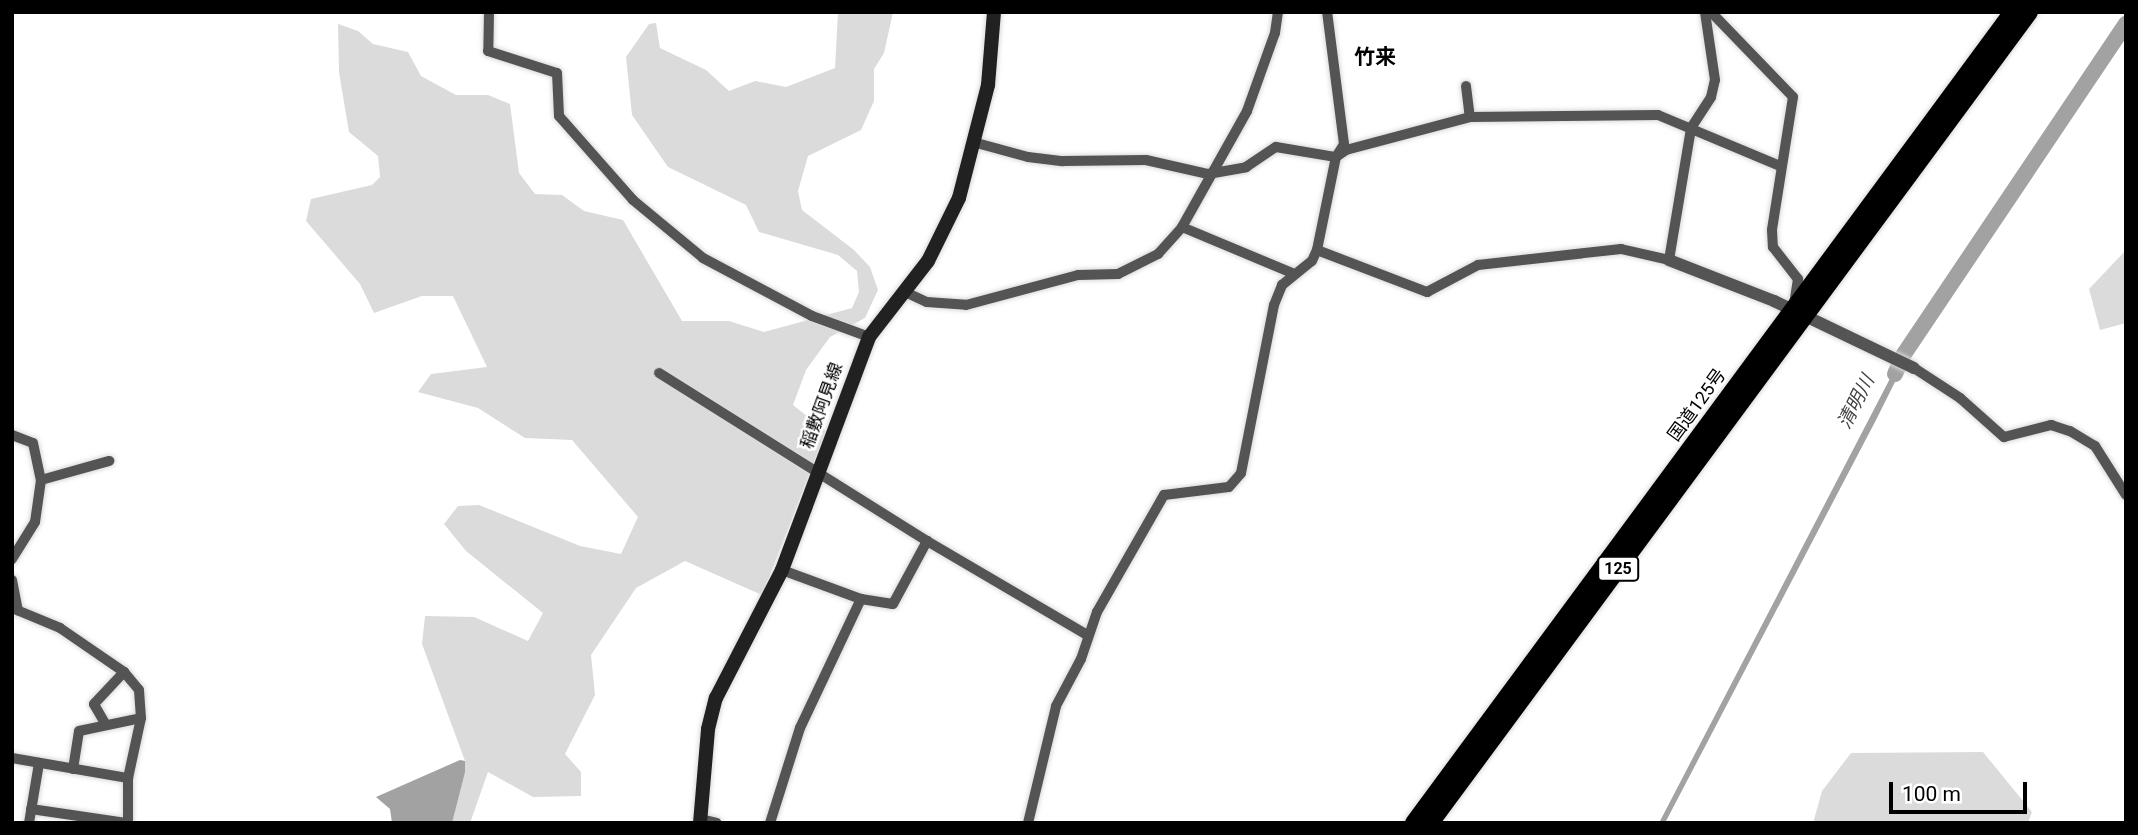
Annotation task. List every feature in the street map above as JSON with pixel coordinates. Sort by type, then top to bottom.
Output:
[{"type":"highway","name":"国道125号","points":[[1430,823],[2013,12]]},
{"type":"highway","name":"国道125号","points":[[1414,823],[2029,12]]},
{"type":"main road","name":"稲敷阿見線","points":[[700,821],[712,713],[782,570],[869,337],[928,261],[951,220],[988,85],[994,12]]},
{"type":"street","points":[[489,12],[488,51],[557,73],[559,116],[633,200],[703,258],[812,316],[869,337]]},
{"type":"street","points":[[903,291],[927,302],[965,305],[1078,275],[1118,274],[1158,254],[1182,227],[1208,174],[1247,111],[1275,33],[1278,12]]},
{"type":"street","points":[[1028,823],[1051,719],[1082,659],[1087,635],[1164,495],[1229,487],[1241,473],[1274,306],[1292,273],[1312,261],[1317,250],[1336,157],[1344,144],[1327,12]]},
{"type":"street","points":[[1669,260],[1691,128],[1711,97],[1715,80],[1705,12]]},
{"type":"street","points":[[1711,12],[1793,97],[1780,166],[1773,247],[1798,279],[1799,313]]},
{"type":"street","points":[[1466,86],[1470,117]]},
{"type":"street","points":[[973,142],[1028,157],[1063,162],[1146,160],[1208,174],[1246,167],[1276,147],[1336,157],[1346,150],[1470,117],[1658,115],[1780,166]]},
{"type":"street","points":[[1182,227],[1292,273]]},
{"type":"street","points":[[1317,250],[1427,292],[1478,265],[1621,249],[1669,260],[1799,313],[1914,368],[1960,398],[2004,437],[2051,425],[2070,430],[2095,446],[2126,495]]},
{"type":"street","points":[[659,373],[927,541],[1087,635]]},
{"type":"street","points":[[12,435],[33,443],[41,480],[35,522],[12,559]]},
{"type":"street","points":[[41,480],[109,461]]},
{"type":"street","points":[[782,570],[861,600],[893,604],[927,541]]},
{"type":"street","points":[[12,580],[15,609],[60,628],[124,672],[139,690],[141,718],[128,778],[127,823],[31,810]]},
{"type":"street","points":[[770,823],[800,729],[861,600]]},
{"type":"street","points":[[106,725],[94,704],[124,672]]},
{"type":"street","points":[[73,769],[79,731],[141,718]]},
{"type":"street","points":[[12,758],[128,778]]},
{"type":"street","points":[[29,823],[39,763]]},
{"type":"street","points":[[700,821],[717,823]]},
{"type":"shaded area","points":[[838,12],[893,12],[884,53],[874,69],[874,101],[861,130],[808,156],[798,191],[802,210],[854,250],[870,267],[878,290],[865,318],[830,337],[806,370],[793,405],[826,431],[762,595],[685,561],[636,588],[591,655],[595,695],[565,754],[581,772],[581,796],[533,797],[488,772],[470,823],[452,823],[465,761],[422,644],[425,616],[474,617],[528,641],[543,613],[466,551],[444,524],[458,506],[479,505],[580,546],[621,554],[638,517],[572,440],[525,438],[478,408],[418,392],[431,374],[487,367],[453,296],[422,296],[374,313],[360,284],[306,221],[311,199],[372,185],[380,177],[378,156],[349,132],[339,72],[338,24],[358,31],[373,44],[408,52],[421,76],[456,95],[488,95],[510,104],[519,173],[535,194],[562,195],[584,211],[623,220],[682,321],[729,321],[764,332],[852,308],[859,292],[857,271],[838,255],[759,232],[746,205],[668,167],[632,115],[626,57],[649,24],[656,23],[660,48],[706,70],[729,91],[755,81],[786,87],[835,68]]},
{"type":"shaded area","points":[[2126,250],[2126,323],[2100,330],[2089,289]]},
{"type":"shaded area","points":[[1896,367],[1901,370],[1876,420],[1665,823],[1659,823]]},
{"type":"shaded area","points":[[1983,752],[2032,812],[2028,823],[1813,823],[1822,791],[1851,753]]},
{"type":"shaded area","points":[[460,760],[465,761],[465,772],[452,823],[392,823],[390,809],[376,797]]},
{"type":"waterway","name":"清明川","points":[[1895,374],[1904,354],[2126,24]]},
{"type":"district","name":"竹来","points":[[1375,57]]}]
